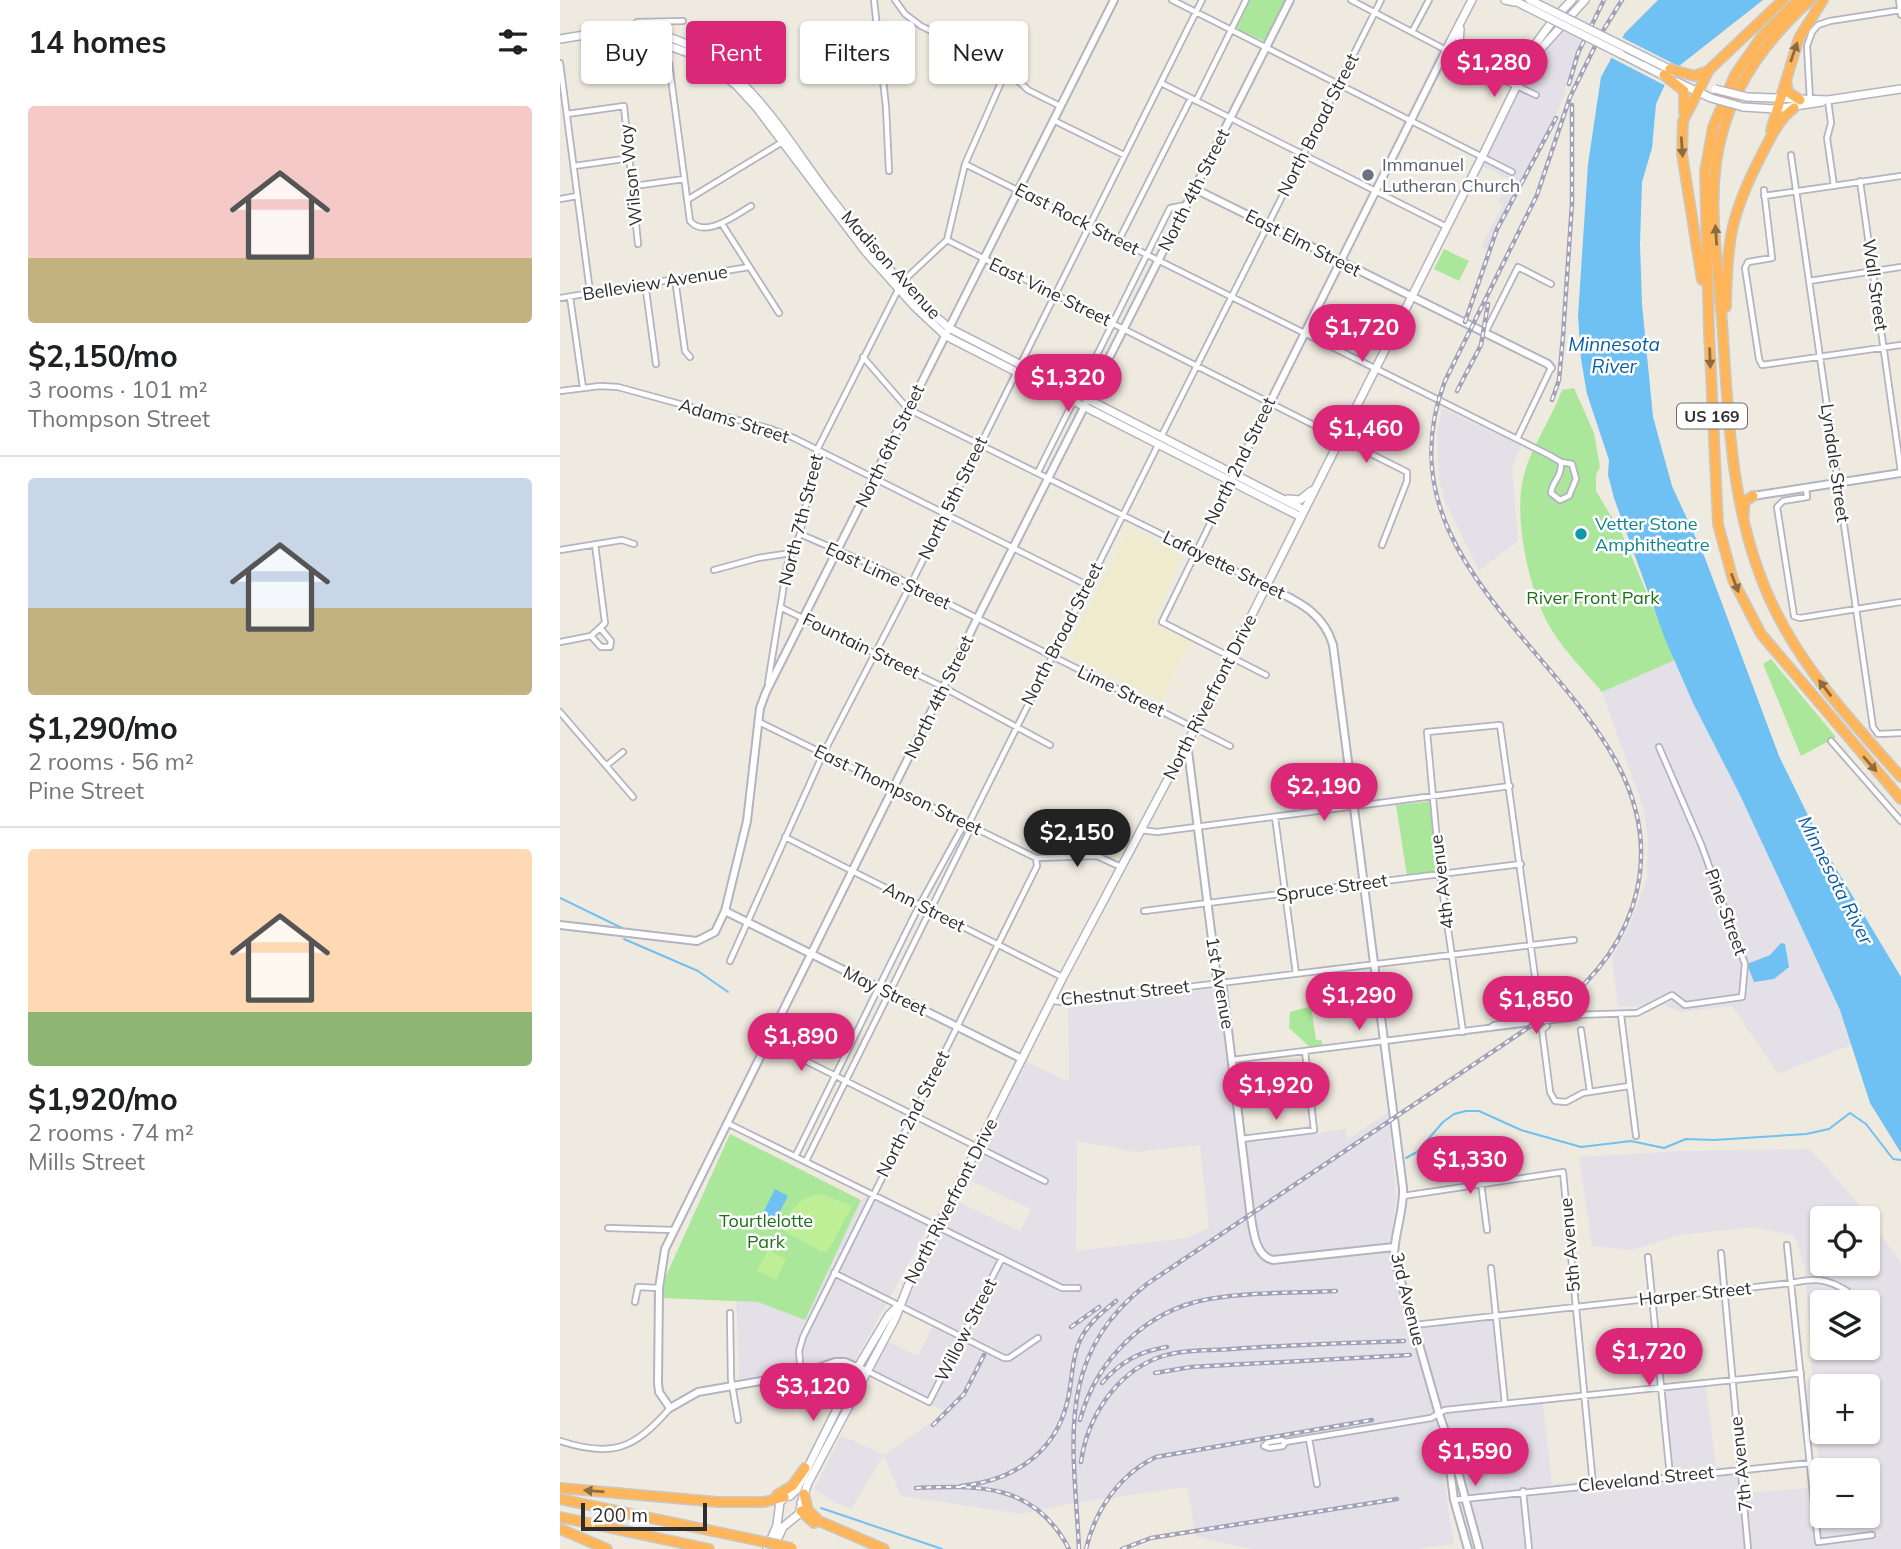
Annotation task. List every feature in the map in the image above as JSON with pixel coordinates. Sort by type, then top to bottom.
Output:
[{"type":"highway","points":[[1686,82],[1709,70],[1783,0]]},
{"type":"highway","name":"US 169","points":[[1798,0],[1745,58],[1724,97],[1713,127],[1704,173],[1716,506],[1722,542],[1733,580],[1749,614],[1770,647],[1901,799]]},
{"type":"highway","name":"US 169","points":[[1810,0],[1778,31],[1754,62],[1729,111],[1718,147],[1714,206],[1734,480],[1750,546],[1775,609],[1801,655],[1834,699],[1901,777]]},
{"type":"highway","points":[[1768,142],[1777,104],[1799,38],[1823,0]]},
{"type":"highway","points":[[1683,121],[1709,70]]},
{"type":"highway","points":[[1667,72],[1686,82]]},
{"type":"highway","points":[[1667,72],[1686,82]]},
{"type":"highway","points":[[1724,358],[1727,260],[1731,228],[1741,197],[1768,142],[1782,119],[1801,102],[1788,92],[1786,78]]},
{"type":"highway","points":[[1686,82],[1682,154],[1709,332]]},
{"type":"highway","points":[[1734,480],[1741,493],[1753,496]]},
{"type":"highway","points":[[1750,546],[1743,505],[1753,496]]},
{"type":"highway","points":[[747,1502],[787,1490],[805,1468]]},
{"type":"highway","points":[[560,1488],[747,1502],[787,1497]]},
{"type":"highway","points":[[560,1499],[794,1549]]},
{"type":"highway","points":[[802,1503],[829,1527]]},
{"type":"highway","points":[[802,1503],[813,1522],[884,1549]]},
{"type":"highway","points":[[560,1517],[709,1549]]},
{"type":"highway","points":[[560,1529],[607,1549]]},
{"type":"main road","name":"North 2nd Street","points":[[1446,50],[1472,0]]},
{"type":"main road","points":[[1478,0],[1462,20],[1459,44],[1482,67]]},
{"type":"main road","points":[[1505,0],[1562,20],[1667,72]]},
{"type":"main road","points":[[1530,0],[1562,20]]},
{"type":"main road","points":[[1496,75],[1518,68],[1572,0]]},
{"type":"main road","points":[[1517,85],[1523,80],[1537,53],[1585,0]]},
{"type":"main road","name":"Madison Avenue","points":[[560,39],[581,36]]},
{"type":"main road","name":"Madison Avenue","points":[[672,46],[714,67],[743,92],[785,141],[841,222],[947,332],[1303,514]]},
{"type":"main road","points":[[1517,85],[1517,78],[1534,48]]},
{"type":"main road","points":[[1446,50],[1517,85]]},
{"type":"main road","points":[[1686,82],[1700,88],[1711,98],[1743,107],[1828,100],[1901,89]]},
{"type":"main road","name":"North Riverfront Drive","points":[[802,1503],[1051,1000],[1195,728],[1517,85]]},
{"type":"main road","points":[[1700,88],[1777,104]]},
{"type":"main road","points":[[1801,102],[1828,100]]},
{"type":"main road","name":"Madison Avenue","points":[[1233,477],[1280,497],[1303,514]]},
{"type":"main road","points":[[1280,497],[1300,500],[1316,486]]},
{"type":"main road","name":"North Riverfront Drive","points":[[780,1526],[778,1506],[797,1489],[805,1468],[858,1367],[890,1315],[899,1306]]},
{"type":"main road","points":[[767,1549],[780,1526],[802,1503],[787,1497]]},
{"type":"main road","points":[[773,1549],[780,1526]]},
{"type":"street","points":[[874,0],[890,170]]},
{"type":"street","points":[[895,0],[905,14],[929,30]]},
{"type":"street","name":"North 6th Street","points":[[725,911],[747,821],[759,722],[766,692],[1114,0]]},
{"type":"street","points":[[1172,0],[1512,172]]},
{"type":"street","name":"North 5th Street","points":[[730,961],[822,754],[910,586],[1202,0]]},
{"type":"street","points":[[1119,240],[1245,0]]},
{"type":"street","name":"North 4th Street","points":[[670,1408],[659,1392],[658,1383],[659,1288],[665,1249],[673,1230],[977,619],[1290,0]]},
{"type":"street","points":[[1351,0],[1446,50]]},
{"type":"street","name":"North Broad Street","points":[[796,1155],[920,905],[961,828],[968,825],[1050,656],[1381,0]]},
{"type":"street","points":[[1412,32],[1429,0]]},
{"type":"street","points":[[1899,0],[1901,15]]},
{"type":"street","points":[[1801,102],[1807,46],[1818,25],[1901,10]]},
{"type":"street","name":"Madison Avenue","points":[[672,21],[683,21]]},
{"type":"street","name":"North 2nd Street","points":[[1231,657],[1162,622],[1446,50]]},
{"type":"street","points":[[560,62],[590,292]]},
{"type":"street","points":[[672,80],[690,221],[694,225],[722,224],[751,206]]},
{"type":"street","points":[[1161,83],[1447,227]]},
{"type":"street","points":[[947,240],[965,164],[1000,84]]},
{"type":"street","points":[[1022,84],[1028,90],[1060,106]]},
{"type":"street","points":[[1517,85],[1536,95]]},
{"type":"street","points":[[1828,100],[1831,123],[1827,138],[1834,186]]},
{"type":"street","name":"Wilson Way","points":[[567,114],[624,106],[638,244]]},
{"type":"street","points":[[1053,120],[1124,155]]},
{"type":"street","points":[[687,200],[785,141]]},
{"type":"street","name":"Lyndale Street","points":[[1791,155],[1876,734],[1901,733]]},
{"type":"street","points":[[574,166],[631,158]]},
{"type":"street","name":"East Rock Street","points":[[965,164],[1561,462]]},
{"type":"street","points":[[1901,176],[1764,193],[1772,258],[1746,264],[1762,365],[1901,345]]},
{"type":"street","points":[[634,186],[684,179]]},
{"type":"street","name":"Wall Street","points":[[1860,181],[1901,472]]},
{"type":"street","name":"East Elm Street","points":[[1195,189],[1548,364],[1551,368]]},
{"type":"street","points":[[560,199],[578,196]]},
{"type":"street","points":[[1038,472],[1170,208],[1187,205]]},
{"type":"street","points":[[722,224],[779,313]]},
{"type":"street","name":"North 7th Street","points":[[766,692],[790,553],[800,534],[817,450],[900,285],[947,240]]},
{"type":"street","name":"East Vine Street","points":[[947,240],[1404,470],[1408,475],[1382,545]]},
{"type":"street","name":"Belleview Avenue","points":[[560,299],[749,267]]},
{"type":"street","points":[[1485,333],[1518,267],[1551,284]]},
{"type":"street","points":[[1809,281],[1901,267]]},
{"type":"street","points":[[675,279],[685,351],[690,357]]},
{"type":"street","points":[[645,283],[656,364]]},
{"type":"street","points":[[570,297],[583,388]]},
{"type":"street","points":[[863,357],[908,409]]},
{"type":"street","points":[[1517,439],[1551,368]]},
{"type":"street","name":"Adams Street","points":[[560,391],[618,387],[771,429],[1087,585]]},
{"type":"street","name":"Lafayette Street","points":[[908,409],[1302,604],[1321,620]]},
{"type":"street","points":[[1561,462],[1572,464],[1576,479],[1569,496],[1560,500],[1551,493],[1551,488],[1561,475],[1561,462]]},
{"type":"street","points":[[1753,496],[1901,472]]},
{"type":"street","points":[[1805,488],[1807,497],[1783,501],[1777,507],[1794,616],[1901,602]]},
{"type":"street","name":"East Lime Street","points":[[800,534],[832,550],[839,550],[1050,656]]},
{"type":"street","points":[[560,550],[622,540],[634,544]]},
{"type":"street","points":[[560,642],[591,636],[601,629],[605,612],[595,544]]},
{"type":"street","points":[[714,570],[758,558],[790,553]]},
{"type":"street","name":"Fountain Street","points":[[782,608],[944,687],[1050,745]]},
{"type":"street","name":"3rd Avenue","points":[[1321,620],[1331,637],[1335,653],[1403,1196],[1394,1247],[1398,1271],[1479,1549]]},
{"type":"street","points":[[591,636],[601,648],[610,647],[611,641],[601,629]]},
{"type":"street","name":"Lime Street","points":[[1050,656],[1230,746]]},
{"type":"street","points":[[1231,657],[1266,675]]},
{"type":"street","points":[[560,712],[633,797]]},
{"type":"street","name":"East Thompson Street","points":[[759,722],[1036,858]]},
{"type":"street","name":"4th Avenue","points":[[1463,1032],[1440,874],[1427,732],[1500,725],[1510,786]]},
{"type":"street","points":[[1831,741],[1901,821]]},
{"type":"street","name":"1st Avenue","points":[[1187,743],[1207,905],[1223,989],[1255,1237],[1264,1256],[1273,1260],[1394,1247]]},
{"type":"street","name":"Pine Street","points":[[1490,1028],[1513,1023],[1637,1013],[1672,995],[1685,1005],[1691,1005],[1738,998],[1745,991],[1745,964],[1701,844],[1659,747]]},
{"type":"street","points":[[607,765],[624,752]]},
{"type":"street","points":[[1141,830],[1152,832],[1510,786],[1531,944],[1536,1004],[1513,1023]]},
{"type":"street","points":[[1275,817],[1296,974]]},
{"type":"street","name":"North Broad Street","points":[[806,1161],[970,830],[968,825]]},
{"type":"street","name":"Ann Street","points":[[785,837],[1063,977]]},
{"type":"street","points":[[1036,858],[1097,856],[1121,867]]},
{"type":"street","name":"North 2nd Street","points":[[801,1374],[800,1344],[1037,866],[1036,858]]},
{"type":"street","name":"Spruce Street","points":[[1144,911],[1521,864]]},
{"type":"street","points":[[560,925],[697,941],[715,932],[725,911]]},
{"type":"street","name":"May Street","points":[[725,911],[1022,1059]]},
{"type":"street","name":"Chestnut Street","points":[[1051,1000],[1064,1002],[1574,940]]},
{"type":"street","points":[[1620,1015],[1636,1136]]},
{"type":"street","name":"Pine Street","points":[[1232,1060],[1577,1017]]},
{"type":"street","points":[[1545,1028],[1552,1097],[1560,1102],[1590,1092],[1629,1086]]},
{"type":"street","points":[[1581,1030],[1590,1092]]},
{"type":"street","points":[[766,1042],[1045,1181]]},
{"type":"street","points":[[1241,1139],[1314,1130],[1305,1051]]},
{"type":"street","points":[[726,1122],[1062,1288],[1078,1288]]},
{"type":"street","points":[[1478,1159],[1487,1230]]},
{"type":"street","name":"5th Avenue","points":[[1482,1185],[1563,1172],[1593,1485]]},
{"type":"street","points":[[1403,1196],[1482,1185]]},
{"type":"street","points":[[608,1228],[673,1230]]},
{"type":"street","points":[[1787,1245],[1810,1462]]},
{"type":"street","name":"7th Avenue","points":[[1721,1254],[1748,1549]]},
{"type":"street","points":[[1648,1256],[1670,1476]]},
{"type":"street","name":"Willow Street","points":[[866,1371],[929,1402],[1002,1258]]},
{"type":"street","points":[[1491,1268],[1505,1404]]},
{"type":"street","points":[[834,1273],[1004,1358],[1009,1358],[1038,1338]]},
{"type":"street","name":"Harper Street","points":[[1414,1325],[1575,1309],[1816,1278],[1830,1280],[1845,1290]]},
{"type":"street","points":[[635,1302],[638,1287],[659,1288]]},
{"type":"street","points":[[730,1313],[732,1385],[738,1420]]},
{"type":"street","points":[[560,1441],[596,1449],[622,1446],[650,1432],[670,1408],[698,1392],[801,1374],[840,1361],[866,1371]]},
{"type":"street","points":[[1285,1442],[1413,1421],[1445,1410],[1801,1373]]},
{"type":"street","name":"3rd Avenue","points":[[1446,1436],[1454,1500],[1468,1549]]},
{"type":"street","points":[[1309,1438],[1317,1484]]},
{"type":"street","name":"Cleveland Street","points":[[1454,1500],[1810,1462]]},
{"type":"street","points":[[1523,1491],[1530,1549]]},
{"type":"street","points":[[1817,1528],[1818,1542],[1872,1535]]},
{"type":"shaded area","points":[[1562,28],[1581,38],[1563,98],[1541,151],[1490,250],[1481,247],[1503,204],[1498,202],[1509,179],[1482,166],[1523,85]]},
{"type":"shaded area","points":[[1442,408],[1521,446],[1512,467],[1518,541],[1479,571],[1445,501],[1439,479],[1437,434]]},
{"type":"shaded area","points":[[1129,527],[1182,555],[1153,624],[1190,641],[1162,701],[1066,654]]},
{"type":"shaded area","points":[[1675,660],[1688,661],[1861,1041],[1778,1074],[1732,1006],[1680,1012],[1662,1004],[1618,1007],[1612,958],[1630,924],[1647,878],[1648,840],[1644,810],[1602,692]]},
{"type":"shaded area","points":[[1218,988],[1247,1204],[1253,1200],[1245,1142],[1346,1129],[1347,1139],[1388,1113],[1396,1196],[1390,1245],[1439,1422],[1454,1544],[1417,1549],[1252,1549],[1196,1537],[1187,1487],[1068,1504],[1021,1514],[901,1496],[884,1455],[946,1412],[866,1373],[887,1341],[918,1356],[933,1326],[901,1310],[954,1200],[1020,1231],[1031,1209],[965,1178],[1025,1061],[1069,1082],[1068,1008]],"holes":[[[1077,1141],[1135,1152],[1200,1145],[1209,1228],[1186,1238],[1076,1251]]]},
{"type":"shaded area","points":[[1810,1149],[1859,1204],[1860,1206],[1810,1206],[1810,1276],[1880,1276],[1880,1234],[1901,1263],[1901,1549],[1482,1549],[1452,1436],[1415,1322],[1492,1314],[1501,1401],[1542,1397],[1552,1484],[1666,1474],[1657,1384],[1705,1379],[1716,1468],[1743,1466],[1746,1493],[1810,1488],[1810,1528],[1880,1528],[1880,1458],[1818,1458],[1817,1444],[1880,1444],[1880,1374],[1812,1374],[1811,1360],[1880,1360],[1880,1290],[1810,1290],[1810,1341],[1805,1268],[1795,1236],[1754,1227],[1680,1235],[1632,1250],[1592,1246],[1579,1157],[1682,1151]]},
{"type":"shaded area","points":[[869,1194],[929,1226],[850,1370],[842,1365],[807,1375],[740,1384],[736,1301],[758,1302],[805,1320],[861,1200]]},
{"type":"shaded area","points":[[841,1435],[884,1455],[851,1509],[814,1489]]},
{"type":"green space","points":[[1250,0],[1285,0],[1264,41],[1236,29]]},
{"type":"green space","points":[[1444,249],[1469,261],[1459,281],[1434,269]]},
{"type":"green space","name":"River Front Park","points":[[1574,388],[1594,433],[1600,467],[1596,475],[1596,491],[1622,534],[1675,660],[1602,692],[1564,648],[1551,630],[1539,605],[1524,551],[1520,513],[1526,468],[1562,390]]},
{"type":"green space","points":[[1771,659],[1836,737],[1801,756],[1763,664]]},
{"type":"green space","points":[[1433,801],[1437,873],[1407,876],[1396,805]]},
{"type":"green space","points":[[1311,1006],[1316,1040],[1321,1040],[1323,1046],[1310,1047],[1289,1028],[1290,1012]]},
{"type":"green space","name":"Tourtlelotte Park","points":[[730,1134],[861,1200],[805,1320],[758,1302],[662,1298],[666,1276]]},
{"type":"green space","points":[[821,1194],[852,1206],[828,1251],[822,1252],[781,1229],[801,1201]]},
{"type":"green space","points":[[768,1250],[786,1259],[776,1280],[757,1271]]},
{"type":"water","name":"Minnesota River","points":[[1658,0],[1763,0],[1679,66],[1668,78],[1656,104],[1652,148],[1642,182],[1640,244],[1642,304],[1653,417],[1672,486],[1705,558],[1779,756],[1825,850],[1901,977],[1901,1153],[1870,1103],[1840,1010],[1665,639],[1614,498],[1608,475],[1609,460],[1587,394],[1578,316],[1588,164],[1601,77],[1625,33]]},
{"type":"water","points":[[1781,943],[1785,944],[1789,967],[1774,979],[1754,982],[1747,964],[1770,955]]},
{"type":"water","points":[[775,1189],[788,1196],[774,1223],[761,1217]]},
{"type":"pier","points":[[1619,36],[1682,68],[1668,87],[1608,56]]},
{"type":"waterway","points":[[560,898],[624,929]]},
{"type":"waterway","points":[[624,939],[698,971],[728,992]]},
{"type":"waterway","points":[[1406,1158],[1417,1152],[1443,1122],[1454,1114],[1479,1111],[1521,1130],[1581,1147],[1631,1141],[1664,1148],[1686,1139],[1714,1140],[1806,1134],[1829,1129],[1850,1113],[1866,1124],[1893,1159],[1901,1160]]},
{"type":"waterway","points":[[821,1508],[942,1549]]},
{"type":"railway","points":[[1569,84],[1578,53],[1604,0]]},
{"type":"railway","points":[[1079,1549],[1074,1474],[1076,1404],[1083,1372],[1096,1341],[1117,1312],[1147,1284],[1559,1007],[1598,969],[1618,940],[1632,908],[1637,890],[1638,820],[1614,757],[1574,699],[1481,585],[1446,524],[1431,457],[1445,381],[1537,195],[1570,97],[1601,34],[1622,0]]},
{"type":"railway","points":[[1552,400],[1559,380],[1563,336],[1572,203],[1572,105]]},
{"type":"railway","points":[[1465,322],[1497,229],[1556,118]]},
{"type":"railway","points":[[1457,391],[1481,345],[1488,304]]},
{"type":"railway","points":[[1080,1420],[1098,1377],[1111,1358],[1145,1326],[1165,1314],[1209,1299],[1336,1291]]},
{"type":"railway","points":[[961,1486],[997,1478],[1028,1462],[1041,1451],[1061,1421],[1081,1338],[1094,1320],[1116,1301]]},
{"type":"railway","points":[[1071,1327],[1099,1307]]},
{"type":"railway","points":[[1081,1462],[1089,1430],[1105,1400],[1128,1375],[1157,1358],[1194,1351],[1404,1341]]},
{"type":"railway","points":[[1102,1383],[1131,1359],[1148,1351],[1167,1347]]},
{"type":"railway","points":[[933,1425],[964,1394],[984,1355]]},
{"type":"railway","points":[[1155,1373],[1191,1367],[1410,1355]]},
{"type":"railway","points":[[1086,1549],[1103,1507],[1120,1483],[1156,1457],[1372,1420]]},
{"type":"railway","points":[[916,1488],[984,1489],[1023,1500],[1040,1512],[1069,1549]]},
{"type":"railway","points":[[1122,1549],[1151,1538],[1397,1499]]},
{"type":"place","name":"Immanuel Lutheran Church","points":[[1368,175]]},
{"type":"place","name":"Vetter Stone Amphitheatre","points":[[1581,534]]}]
